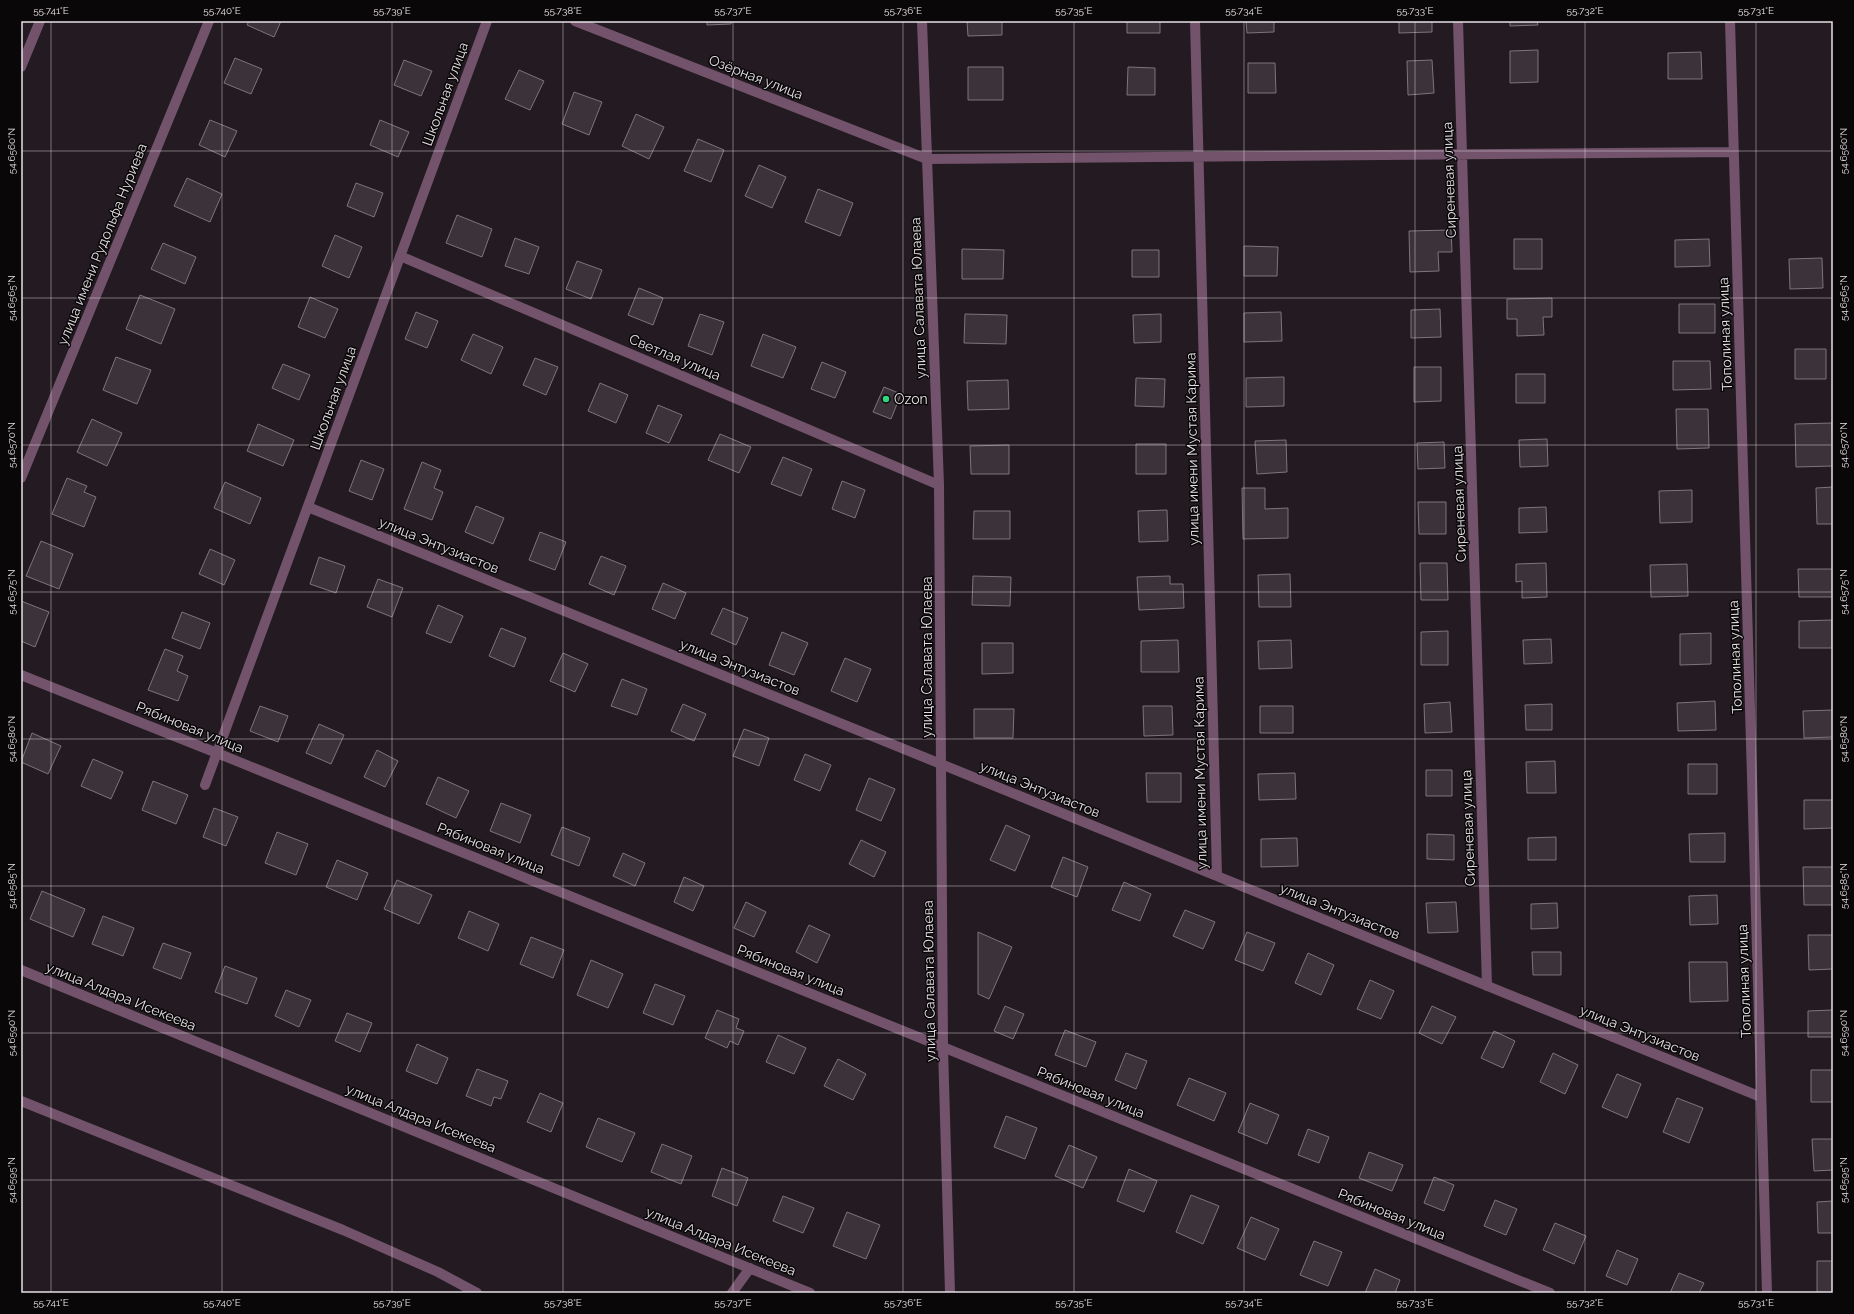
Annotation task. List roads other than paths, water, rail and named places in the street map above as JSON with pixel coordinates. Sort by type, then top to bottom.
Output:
[{"type":"street","points":[[21,67],[40,21]]},
{"type":"street","name":"улица имени Рудольфа Нуриева","points":[[21,478],[209,21]]},
{"type":"street","name":"Школьная улица","points":[[206,785],[487,21]]},
{"type":"street","name":"Озёрная улица","points":[[575,21],[927,159]]},
{"type":"street","name":"улица Салавата Юлаева","points":[[922,21],[939,485],[943,1047],[950,1293]]},
{"type":"street","name":"улица имени Мустая Карима","points":[[1195,21],[1217,876]]},
{"type":"street","name":"Сиреневая улица","points":[[1458,21],[1487,986]]},
{"type":"street","name":"Тополиная улица","points":[[1730,21],[1767,1293]]},
{"type":"street","points":[[927,159],[1734,152]]},
{"type":"street","name":"Светлая улица","points":[[400,256],[939,485]]},
{"type":"street","name":"улица Энтузиастов","points":[[308,507],[1761,1097]]},
{"type":"street","name":"Рябиновая улица","points":[[21,675],[217,752],[1550,1293]]},
{"type":"street","name":"улица Алдара Исекеева","points":[[21,970],[810,1293]]},
{"type":"street","points":[[21,1101],[343,1230],[438,1272],[477,1293]]},
{"type":"street","points":[[732,1293],[750,1268]]},
{"type":"place","name":"Ozon","points":[[886,399]]}]
